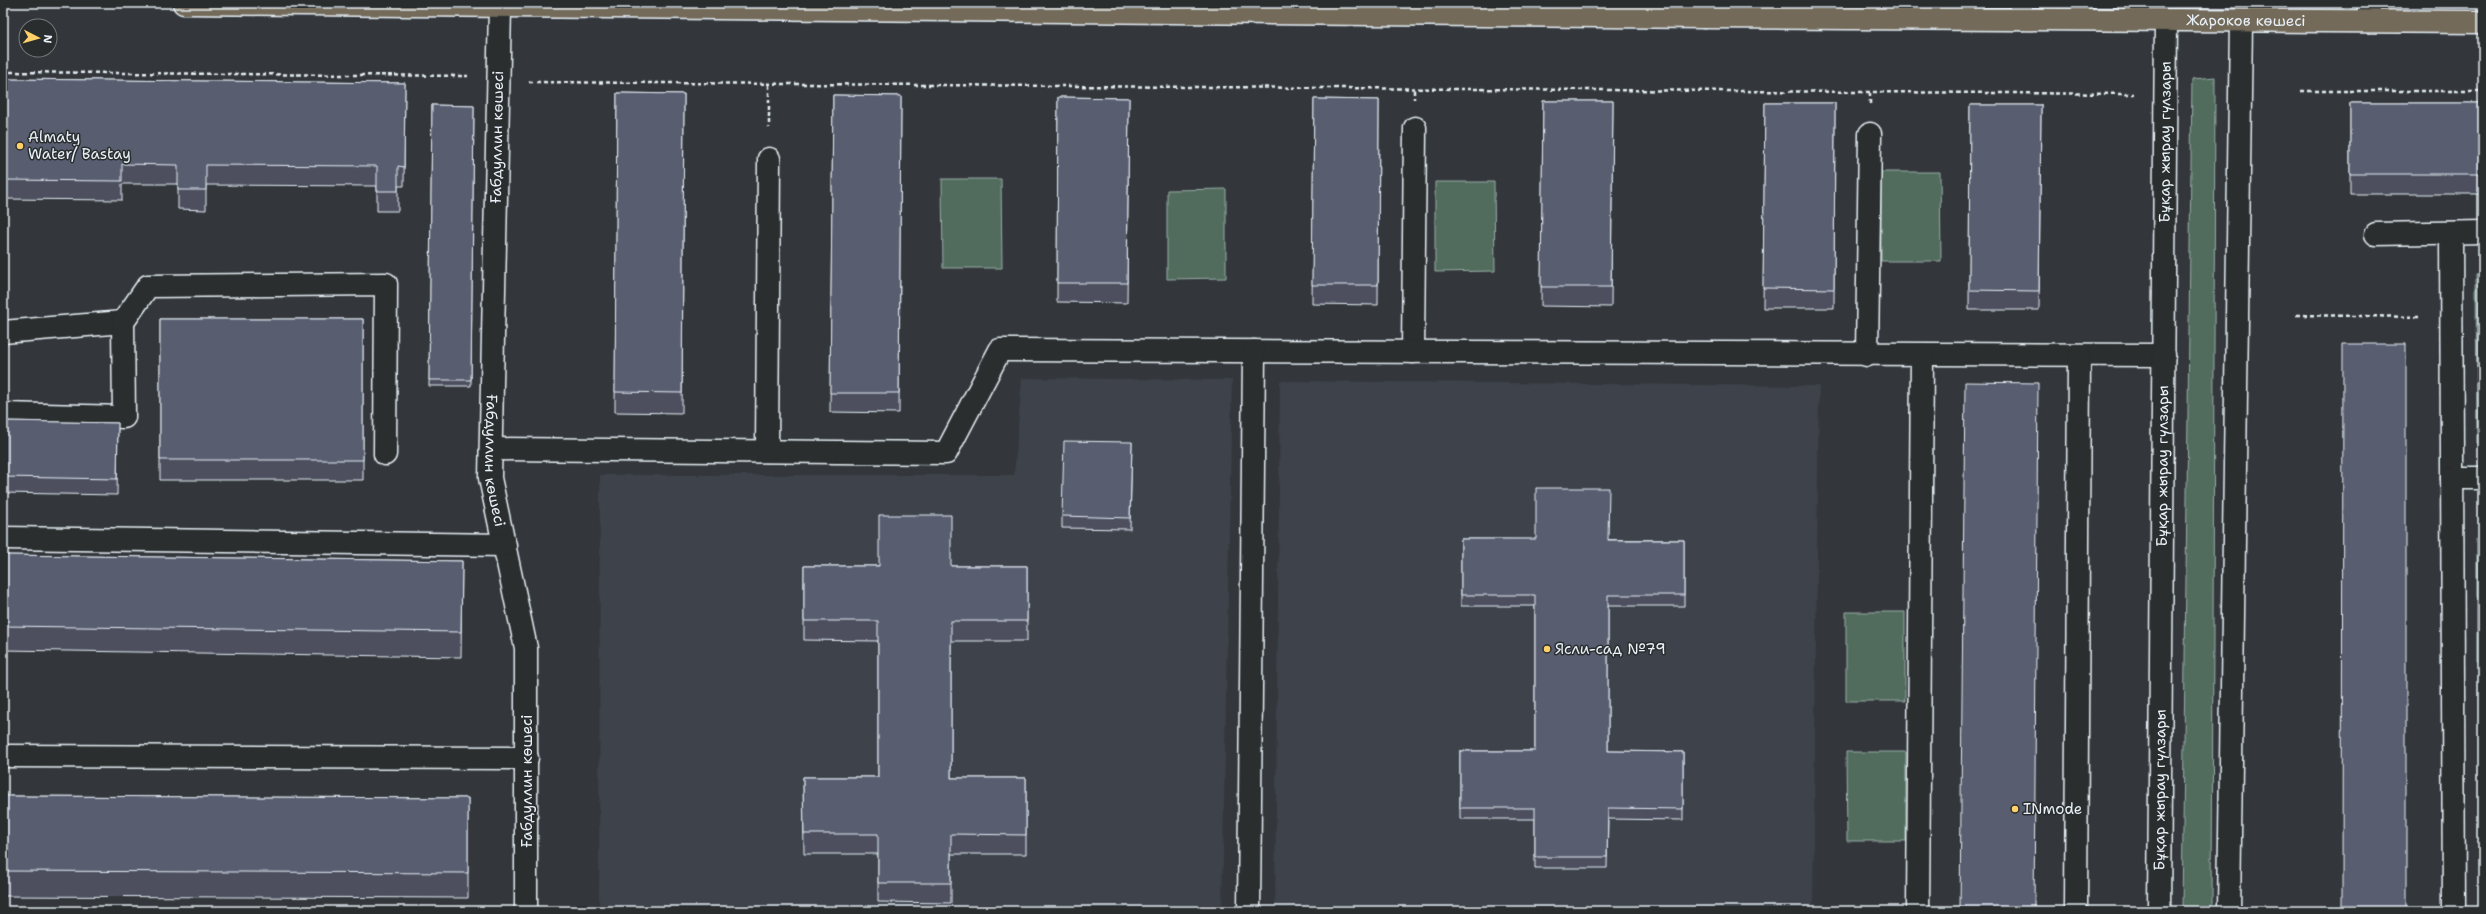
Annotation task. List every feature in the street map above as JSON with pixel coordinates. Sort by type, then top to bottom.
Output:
[{"type":"main road","name":"Жароков көшесі","points":[[184,3],[500,7],[559,5],[2021,11],[2166,20],[2241,20],[2369,12],[2483,22]]},
{"type":"street","name":"Ғабдуллин көшесі","points":[[500,7],[490,478],[526,648],[526,911]]},
{"type":"street","name":"Бұқар жырау гүлзары","points":[[2159,911],[2166,20]]},
{"type":"street","points":[[2229,911],[2241,20]]},
{"type":"street","points":[[1413,352],[1415,128]]},
{"type":"street","points":[[1867,355],[1870,134]]},
{"type":"street","points":[[767,451],[769,159]]},
{"type":"street","points":[[2376,234],[2483,232]]},
{"type":"street","points":[[2451,233],[2450,317],[2454,911]]},
{"type":"street","points":[[3,414],[124,417],[123,322],[148,286],[386,284],[385,454]]},
{"type":"street","points":[[3,332],[123,322]]},
{"type":"street","points":[[491,449],[946,453],[1000,350],[2079,356],[2164,355]]},
{"type":"street","points":[[1249,911],[1254,351]]},
{"type":"street","points":[[1918,911],[1922,355]]},
{"type":"street","points":[[2076,911],[2079,356]]},
{"type":"street","points":[[2452,478],[2483,478]]},
{"type":"street","points":[[3,538],[505,545]]},
{"type":"street","points":[[3,756],[527,758]]},
{"type":"path","points":[[3,72],[514,75],[532,84],[2138,94]]},
{"type":"path","points":[[769,85],[769,159]]},
{"type":"path","points":[[2301,91],[2483,91]]},
{"type":"path","points":[[2296,315],[2450,317]]},
{"type":"shaded area","points":[[1022,378],[1232,380],[1222,911],[599,911],[600,475],[1014,475]]},
{"type":"shaded area","name":"Ясли-сад №79","points":[[1280,381],[1819,386],[1813,911],[1275,911]]},
{"type":"green space","points":[[2215,77],[2212,911],[2182,911],[2192,79]]},
{"type":"green space","points":[[1881,172],[1940,172],[1941,261],[1881,261]]},
{"type":"green space","points":[[942,179],[1001,179],[1002,268],[943,268]]},
{"type":"green space","points":[[1435,182],[1494,182],[1495,271],[1435,272]]},
{"type":"green space","points":[[1226,189],[1226,278],[1167,279],[1167,190]]},
{"type":"green space","points":[[2476,275],[2483,275],[2483,443],[2477,443]]},
{"type":"green space","points":[[2477,540],[2483,540],[2483,660],[2477,660]]},
{"type":"green space","points":[[1846,612],[1905,612],[1905,701],[1846,701]]},
{"type":"green space","points":[[1846,752],[1906,752],[1906,841],[1847,841]]},
{"type":"building","points":[[3,79],[405,83],[404,167],[398,166],[398,191],[377,191],[377,166],[206,165],[206,190],[178,190],[178,165],[122,164],[122,181],[3,180]]},
{"type":"building","points":[[617,93],[684,94],[682,393],[615,392]]},
{"type":"building","points":[[833,95],[901,96],[899,393],[830,393]]},
{"type":"building","points":[[1058,97],[1129,98],[1127,283],[1057,283]]},
{"type":"building","points":[[1314,99],[1379,100],[1378,285],[1312,285]]},
{"type":"building","points":[[1543,101],[1613,101],[1611,287],[1541,287]]},
{"type":"building","points":[[1765,103],[1835,103],[1834,289],[1763,288]]},
{"type":"building","points":[[2350,103],[2483,103],[2483,174],[2350,174]]},
{"type":"building","points":[[432,105],[474,106],[471,380],[429,380]]},
{"type":"building","points":[[1970,105],[2041,105],[2039,291],[1969,290]]},
{"type":"building","points":[[160,319],[363,319],[363,460],[160,460]]},
{"type":"building","points":[[2343,344],[2406,344],[2406,911],[2342,911]]},
{"type":"building","points":[[1965,382],[2038,383],[2034,911],[1960,911]]},
{"type":"building","points":[[3,421],[118,423],[117,479],[3,477]]},
{"type":"building","points":[[1064,441],[1132,442],[1130,518],[1062,516]]},
{"type":"building","points":[[1536,488],[1609,488],[1608,540],[1684,540],[1684,595],[1608,595],[1608,751],[1683,752],[1683,809],[1608,808],[1607,857],[1535,857],[1535,808],[1460,808],[1460,751],[1535,751],[1535,595],[1461,595],[1461,539],[1536,539]]},
{"type":"building","points":[[879,515],[951,515],[951,566],[1027,566],[1027,621],[951,621],[951,778],[1026,778],[1026,835],[951,834],[951,883],[878,883],[878,834],[804,834],[803,777],[878,777],[878,621],[804,621],[804,566],[879,566]]},
{"type":"building","points":[[3,555],[462,561],[461,632],[3,626]]},
{"type":"building","points":[[3,796],[468,798],[468,873],[3,871]]},
{"type":"place","name":"Almaty Water/ Bastay","points":[[20,146]]},
{"type":"place","name":"Ясли-сад №79","points":[[1547,649]]},
{"type":"place","name":"INmode","points":[[2015,809]]}]
